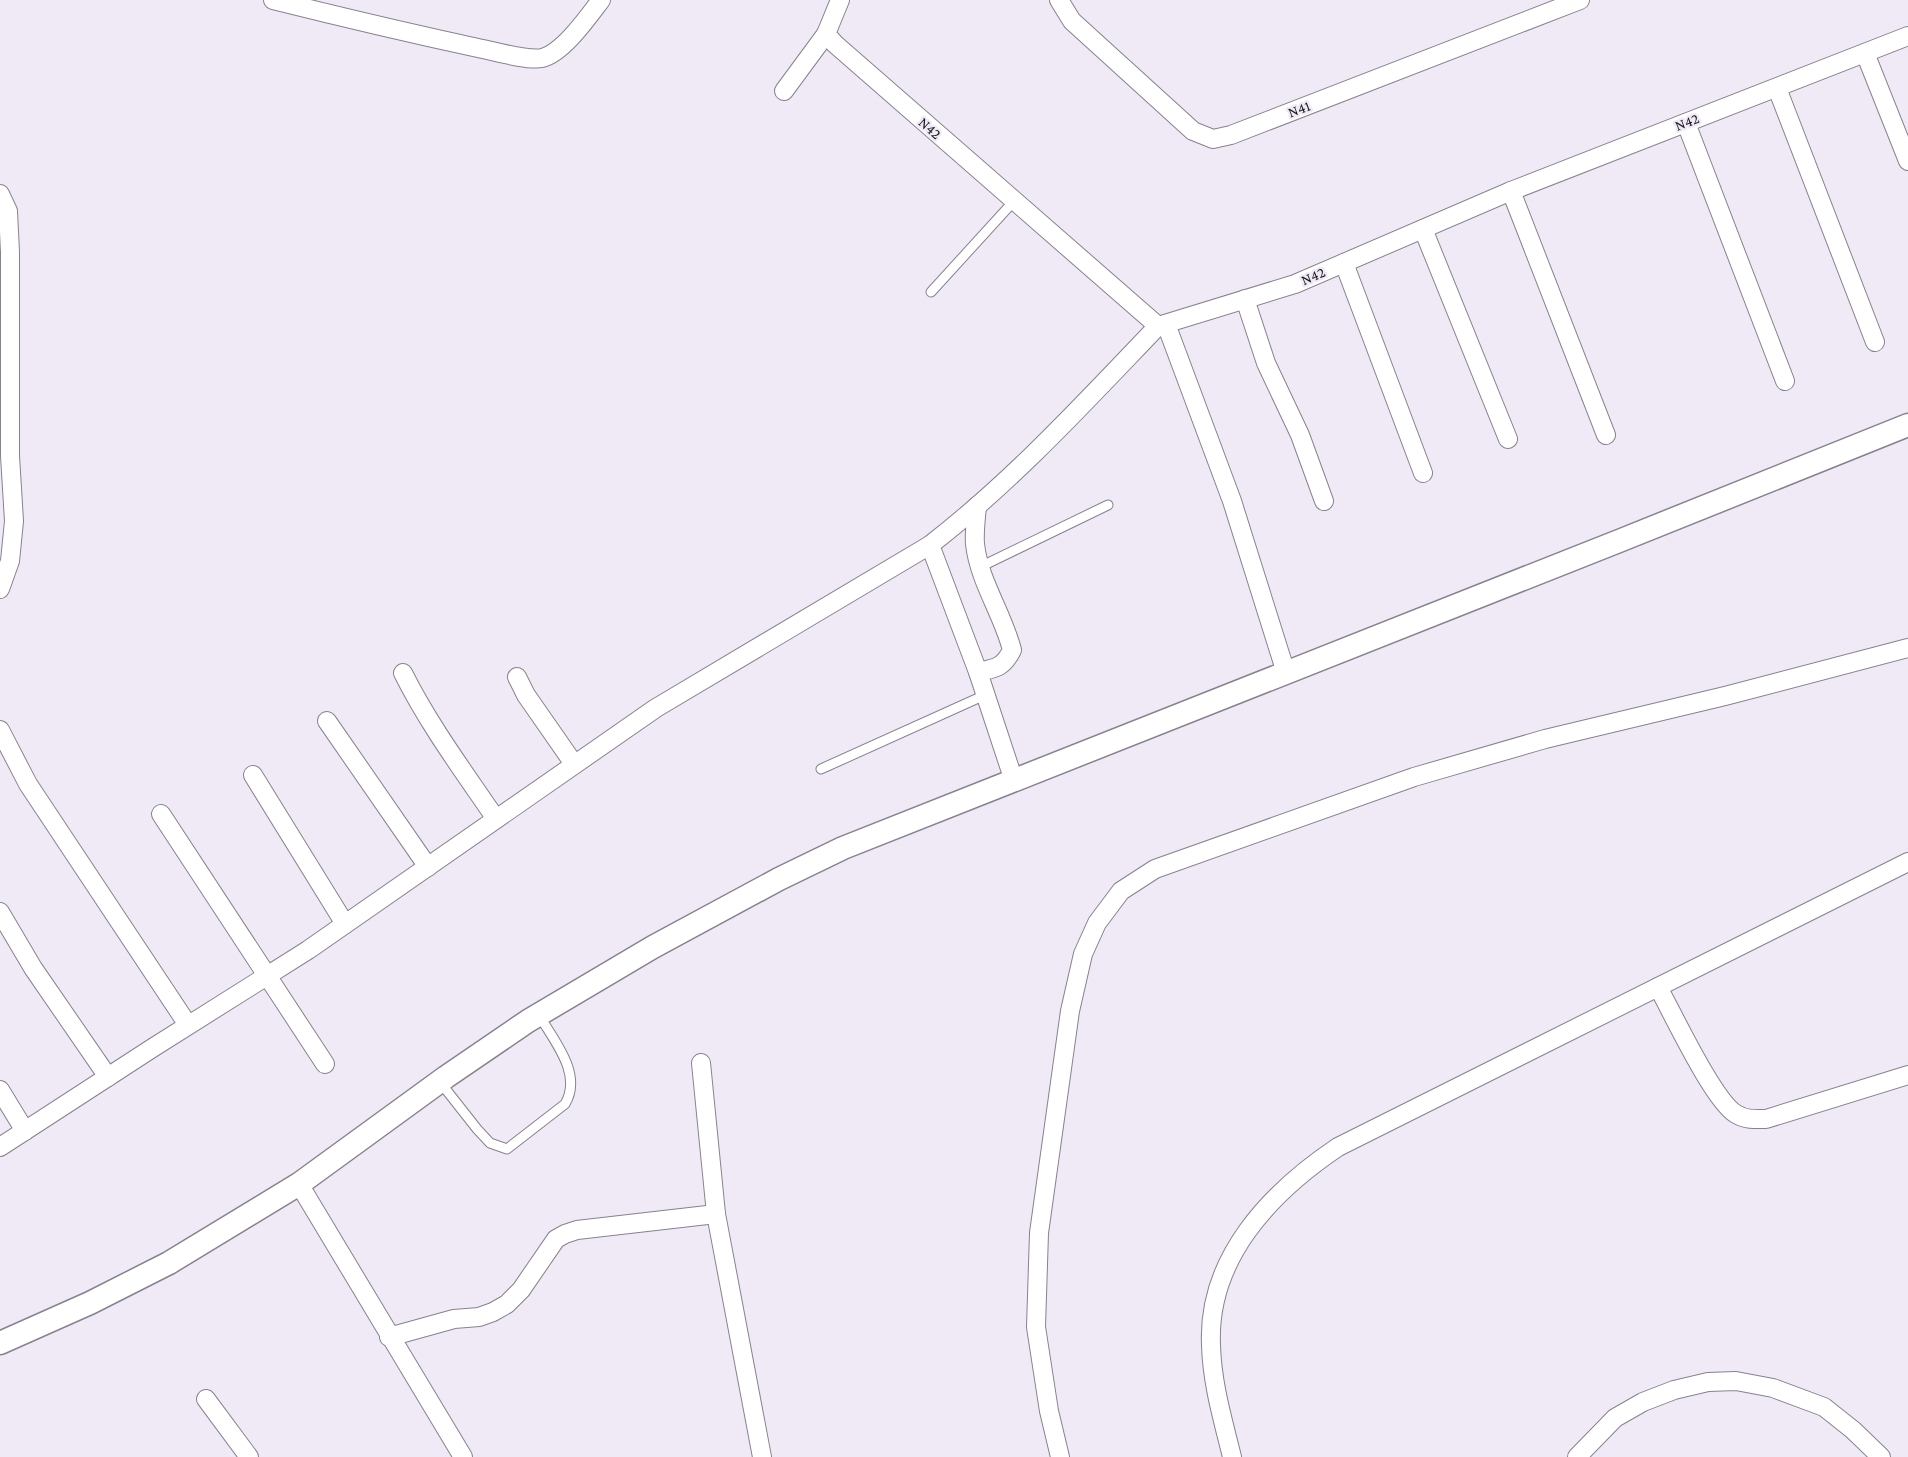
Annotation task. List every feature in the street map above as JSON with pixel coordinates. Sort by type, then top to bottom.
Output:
[{"type":"street","points":[[273,0],[499,53],[540,58],[550,55],[570,38],[601,0]]},
{"type":"street","points":[[784,91],[826,34],[840,0]]},
{"type":"street","name":"N41","points":[[1059,0],[1072,21],[1193,131],[1213,139],[1231,135],[1580,0]]},
{"type":"street","name":"N42","points":[[826,34],[848,57],[1162,325],[1295,284],[1511,191],[1908,36]]},
{"type":"street","points":[[1865,53],[1908,161]]},
{"type":"street","points":[[1777,88],[1875,342]]},
{"type":"street","points":[[1686,123],[1785,381]]},
{"type":"street","points":[[1511,191],[1606,435]]},
{"type":"street","points":[[0,194],[8,212],[10,252],[10,456],[14,521],[10,561],[0,589]]},
{"type":"street","points":[[1423,229],[1508,439]]},
{"type":"street","points":[[1344,263],[1423,473]]},
{"type":"street","points":[[1245,299],[1266,363],[1300,435],[1324,501]]},
{"type":"street","points":[[0,1147],[345,924],[656,708],[930,545],[961,521],[1011,477],[1162,325],[1232,501],[1286,672]]},
{"type":"street","points":[[0,1343],[90,1303],[169,1263],[299,1184],[440,1082],[539,1015],[653,947],[779,879],[843,848],[1908,424]]},
{"type":"street","points":[[977,506],[975,544],[980,567],[1008,632],[1012,650],[1008,659],[1001,667],[978,672]]},
{"type":"street","points":[[930,545],[978,672],[1014,781]]},
{"type":"street","points":[[1060,1457],[1049,1411],[1036,1326],[1039,1233],[1070,1011],[1083,954],[1097,923],[1122,892],[1155,869],[1414,777],[1545,739],[1725,696],[1908,648]]},
{"type":"street","points":[[403,674],[436,731],[496,820]]},
{"type":"street","points":[[517,678],[526,695],[574,764]]},
{"type":"street","points":[[327,721],[428,867]]},
{"type":"street","points":[[0,730],[28,784],[188,1025]]},
{"type":"street","points":[[253,775],[345,924]]},
{"type":"street","points":[[162,814],[325,1064]]},
{"type":"street","points":[[1232,1457],[1214,1386],[1210,1343],[1215,1300],[1228,1264],[1246,1231],[1272,1200],[1297,1176],[1338,1147],[1908,862]]},
{"type":"street","points":[[0,912],[33,968],[108,1077]]},
{"type":"street","points":[[1658,987],[1703,1070],[1728,1108],[1748,1119],[1766,1119],[1908,1075]]},
{"type":"street","points":[[701,1063],[716,1214],[762,1457]]},
{"type":"street","points":[[0,1090],[25,1131]]},
{"type":"street","points":[[299,1184],[389,1337],[463,1457]]},
{"type":"street","points":[[389,1337],[454,1319],[479,1317],[507,1304],[521,1290],[556,1239],[565,1234],[577,1230],[716,1214]]},
{"type":"street","points":[[1576,1457],[1614,1418],[1642,1402],[1674,1390],[1708,1382],[1736,1382],[1773,1388],[1824,1407],[1853,1430],[1881,1457]]},
{"type":"street","points":[[206,1398],[249,1457]]},
{"type":"lane","points":[[930,292],[1014,200]]},
{"type":"lane","points":[[980,567],[1108,505]]},
{"type":"lane","points":[[821,769],[985,695]]},
{"type":"lane","points":[[440,1082],[490,1143],[507,1149],[565,1104],[570,1097],[572,1082],[570,1068],[539,1015]]}]
